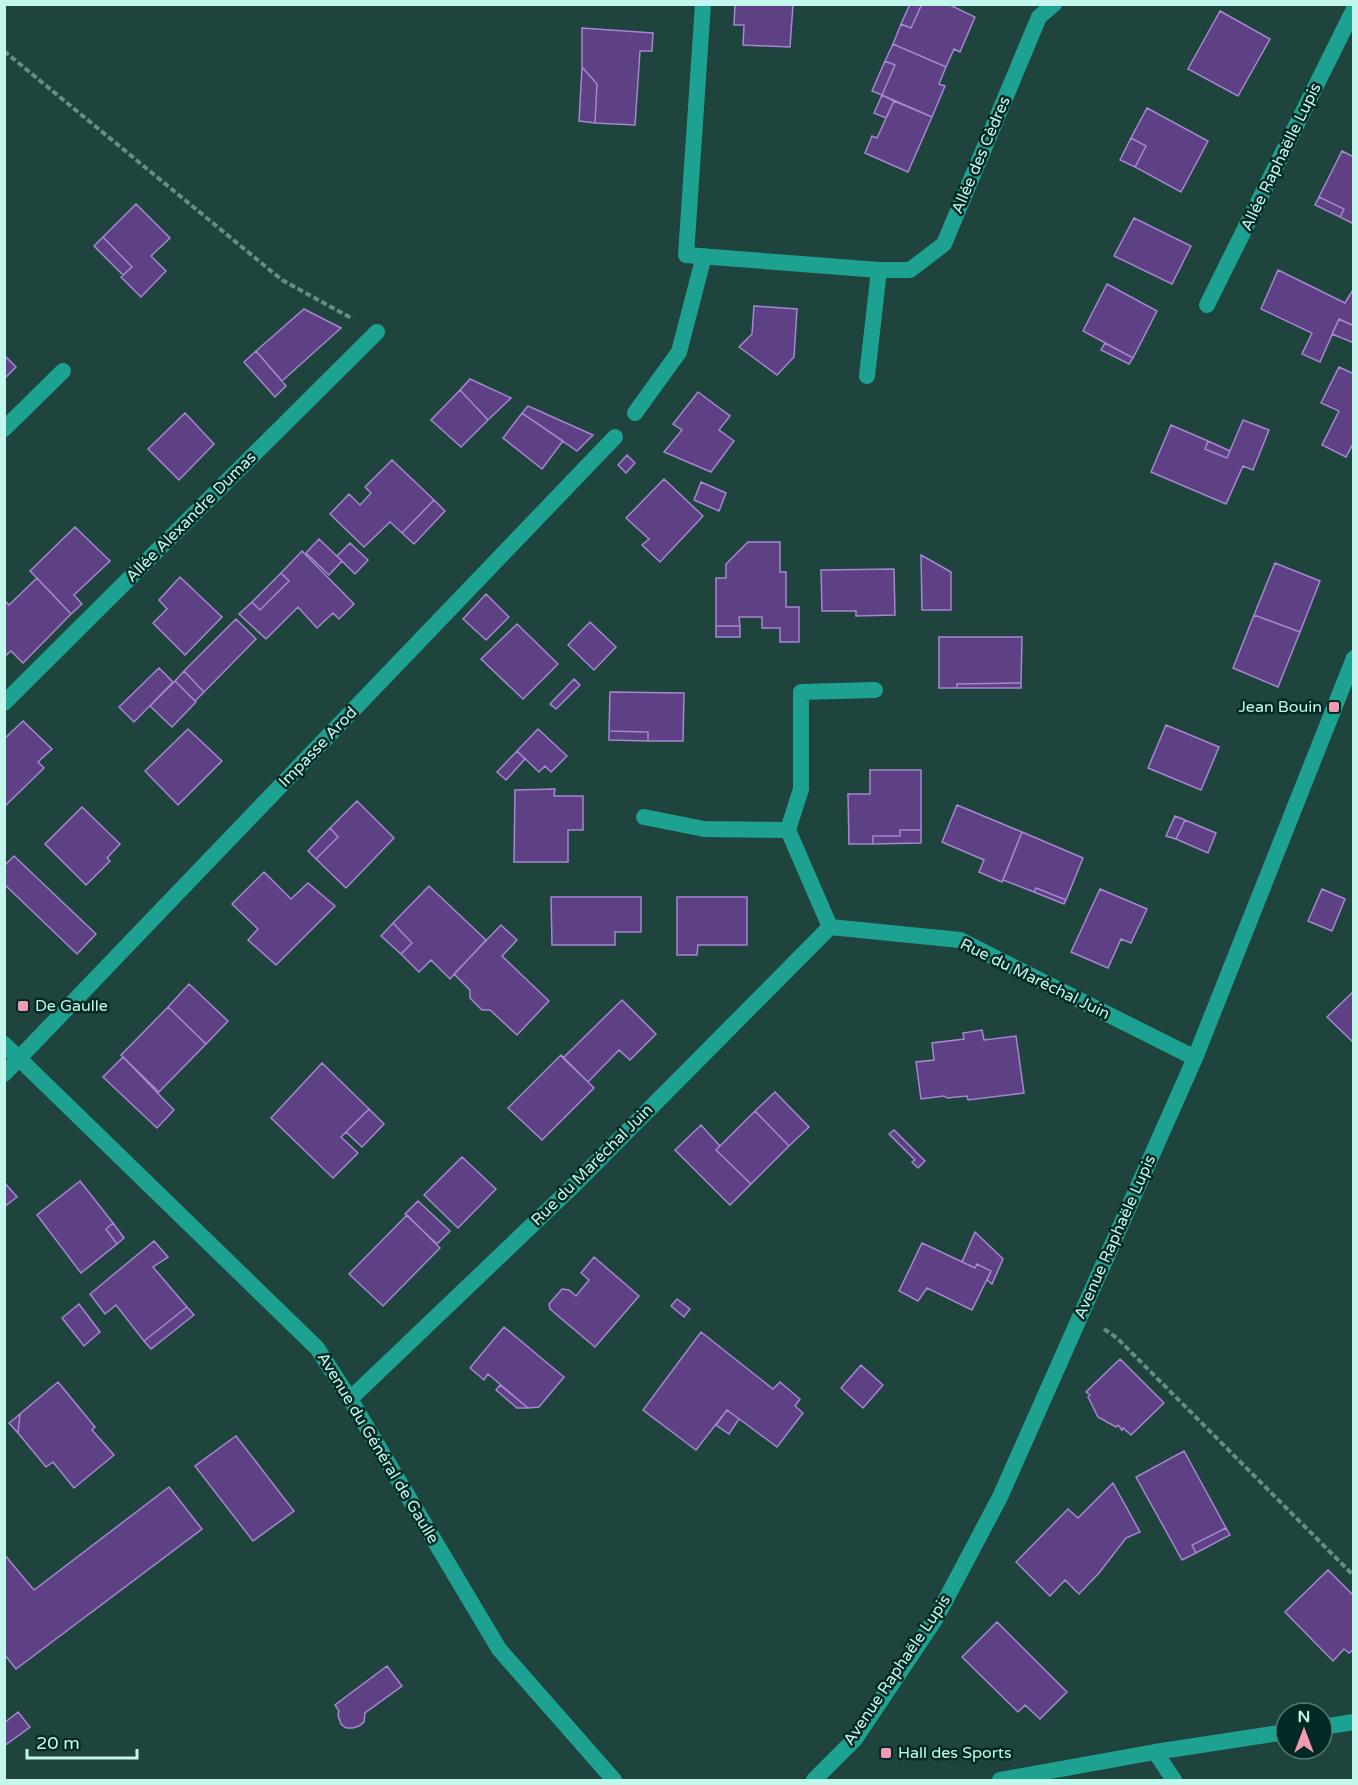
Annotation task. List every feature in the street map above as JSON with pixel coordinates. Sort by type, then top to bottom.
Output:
[{"type":"street","points":[[635,413],[679,352],[704,256],[686,255],[703,4]]},
{"type":"street","name":"Allée des Cèdres","points":[[704,256],[879,270],[910,270],[944,244],[1039,17],[1054,4]]},
{"type":"street","name":"Allée Raphaëlle Lupis","points":[[1207,304],[1353,9]]},
{"type":"street","points":[[867,376],[879,270]]},
{"type":"street","name":"Allée Alexandre Dumas","points":[[4,703],[377,332]]},
{"type":"street","points":[[4,429],[63,371]]},
{"type":"street","name":"Impasse Arod","points":[[4,1074],[615,437]]},
{"type":"street","name":"Avenue Raphaële Lupis","points":[[814,1780],[855,1739],[936,1618],[1000,1497],[1195,1058],[1353,658]]},
{"type":"street","points":[[830,927],[788,830],[801,789],[801,692],[875,690]]},
{"type":"street","points":[[644,818],[704,829],[788,830]]},
{"type":"street","name":"Rue du Maréchal Juin","points":[[350,1399],[570,1189],[830,927],[960,940],[1195,1058]]},
{"type":"street","name":"Avenue du Général de Gaulle","points":[[4,1044],[21,1058],[317,1348],[350,1399],[499,1649],[614,1780]]},
{"type":"street","points":[[1334,1725],[1353,1722]]},
{"type":"street","points":[[1000,1780],[1155,1752],[1274,1734]]},
{"type":"street","points":[[1155,1752],[1174,1780]]},
{"type":"path","points":[[4,51],[282,280],[377,332]]},
{"type":"path","points":[[1081,1313],[1117,1338],[1353,1576]]},
{"type":"building","points":[[735,4],[793,5],[790,47],[743,45],[744,25],[734,25]]},
{"type":"building","points":[[910,4],[922,4],[911,28],[901,24]]},
{"type":"building","points":[[922,4],[948,4],[975,17],[960,52],[954,49],[946,67],[893,44],[901,24],[911,28]]},
{"type":"building","points":[[1220,11],[1270,39],[1238,96],[1188,69]]},
{"type":"building","points":[[582,28],[653,33],[652,51],[640,51],[635,125],[595,123],[597,84],[582,67]]},
{"type":"building","points":[[893,44],[946,67],[939,84],[945,86],[932,117],[882,95],[895,65],[885,61]]},
{"type":"building","points":[[885,61],[895,65],[882,95],[872,91]]},
{"type":"building","points":[[582,67],[597,84],[595,123],[579,121]]},
{"type":"building","points":[[882,95],[894,101],[886,118],[874,113]]},
{"type":"building","points":[[894,101],[932,117],[908,172],[865,153],[872,136],[877,138]]},
{"type":"building","points":[[1147,108],[1208,141],[1181,192],[1135,167],[1146,146],[1131,138]]},
{"type":"building","points":[[1131,138],[1146,146],[1135,167],[1120,160]]},
{"type":"building","points":[[1342,151],[1354,157],[1354,224],[1340,217],[1344,209],[1319,197]]},
{"type":"building","points":[[1319,197],[1344,209],[1340,217],[1315,205]]},
{"type":"building","points":[[136,204],[170,238],[151,256],[166,271],[141,297],[121,277],[132,267],[103,237]]},
{"type":"building","points":[[1134,218],[1191,246],[1172,284],[1114,256]]},
{"type":"building","points":[[103,237],[132,267],[123,275],[94,246]]},
{"type":"building","points":[[1278,270],[1345,303],[1354,288],[1354,326],[1339,319],[1320,362],[1302,354],[1312,333],[1261,309]]},
{"type":"building","points":[[1107,284],[1157,311],[1133,358],[1083,331]]},
{"type":"building","points":[[754,306],[797,309],[794,357],[777,375],[739,347],[752,334]]},
{"type":"building","points":[[304,309],[341,328],[282,381],[256,351]]},
{"type":"building","points":[[1339,319],[1354,326],[1354,343],[1332,334]]},
{"type":"building","points":[[1105,343],[1133,358],[1129,364],[1101,350]]},
{"type":"building","points":[[256,351],[286,386],[275,397],[244,362]]},
{"type":"building","points":[[4,355],[16,367],[4,379]]},
{"type":"building","points":[[1339,367],[1354,374],[1354,442],[1346,457],[1322,445],[1339,411],[1321,403]]},
{"type":"building","points":[[470,379],[511,398],[488,420],[460,390]]},
{"type":"building","points":[[460,390],[488,420],[461,447],[431,420]]},
{"type":"building","points":[[698,392],[730,416],[719,430],[734,441],[711,472],[664,452],[682,430],[673,424]]},
{"type":"building","points":[[528,406],[593,435],[577,451],[522,413]]},
{"type":"building","points":[[185,413],[214,444],[179,480],[148,449]]},
{"type":"building","points":[[522,413],[563,441],[542,469],[503,438]]},
{"type":"building","points":[[1243,420],[1269,430],[1253,470],[1243,466],[1226,504],[1151,472],[1171,425],[1208,441],[1205,449],[1227,458]]},
{"type":"building","points":[[1208,441],[1230,451],[1227,458],[1205,449]]},
{"type":"building","points":[[627,455],[635,463],[626,473],[618,465]]},
{"type":"building","points":[[392,460],[434,500],[402,533],[390,522],[364,547],[330,514],[349,494],[360,505],[371,493],[365,487]]},
{"type":"building","points":[[664,479],[703,516],[660,562],[642,545],[649,539],[626,518]]},
{"type":"building","points":[[701,482],[726,493],[719,511],[694,500]]},
{"type":"building","points":[[434,500],[445,511],[414,544],[402,533]]},
{"type":"building","points":[[75,527],[110,561],[74,595],[82,604],[71,614],[30,571]]},
{"type":"building","points":[[319,539],[342,561],[329,575],[306,553]]},
{"type":"building","points":[[748,542],[780,542],[780,572],[786,572],[786,607],[799,607],[799,642],[780,642],[780,628],[762,628],[762,617],[739,617],[740,626],[716,626],[716,578],[726,578],[726,564]]},
{"type":"building","points":[[350,543],[368,560],[355,574],[337,556]]},
{"type":"building","points":[[302,551],[354,604],[339,619],[333,613],[317,628],[298,607],[266,639],[239,614],[252,602],[260,610],[289,581],[281,573]]},
{"type":"building","points":[[921,555],[951,572],[951,610],[922,610]]},
{"type":"building","points":[[1275,563],[1320,581],[1300,632],[1254,615]]},
{"type":"building","points":[[894,569],[895,615],[856,616],[856,611],[822,611],[821,570]]},
{"type":"building","points":[[281,573],[289,581],[260,610],[252,602]]},
{"type":"building","points":[[180,577],[222,617],[185,655],[153,623],[167,609],[159,600]]},
{"type":"building","points":[[37,578],[71,614],[23,663],[11,651],[4,657],[4,600],[9,605]]},
{"type":"building","points":[[486,594],[509,617],[486,640],[463,619]]},
{"type":"building","points":[[1254,615],[1300,632],[1278,687],[1233,668]]},
{"type":"building","points":[[236,619],[256,639],[204,692],[184,671]]},
{"type":"building","points":[[590,622],[616,647],[594,670],[568,645]]},
{"type":"building","points":[[517,624],[558,664],[523,699],[481,659]]},
{"type":"building","points":[[716,626],[740,626],[740,637],[716,637]]},
{"type":"building","points":[[939,637],[1022,637],[1021,683],[957,684],[957,688],[939,688]]},
{"type":"building","points":[[159,668],[173,682],[134,722],[119,707]]},
{"type":"building","points":[[184,671],[204,692],[195,701],[175,681]]},
{"type":"building","points":[[574,679],[580,685],[556,709],[550,704]]},
{"type":"building","points":[[175,681],[196,702],[172,727],[150,706]]},
{"type":"building","points":[[1021,683],[1021,688],[957,688],[957,684]]},
{"type":"building","points":[[610,692],[684,693],[683,741],[648,741],[648,732],[609,731]]},
{"type":"building","points":[[23,721],[52,749],[38,762],[44,768],[4,807],[4,739]]},
{"type":"building","points":[[1166,725],[1219,747],[1201,790],[1148,768]]},
{"type":"building","points":[[188,729],[222,761],[178,805],[145,771]]},
{"type":"building","points":[[538,729],[567,756],[551,772],[545,766],[539,772],[517,751]]},
{"type":"building","points":[[609,731],[648,732],[648,741],[609,740]]},
{"type":"building","points":[[517,751],[525,759],[506,780],[497,772]]},
{"type":"building","points":[[870,770],[921,770],[921,830],[900,830],[900,836],[873,836],[873,844],[849,844],[848,794],[870,794]]},
{"type":"building","points":[[555,789],[554,796],[583,796],[583,830],[568,830],[568,862],[514,862],[515,790]]},
{"type":"building","points":[[357,801],[394,838],[346,888],[316,859],[338,837],[330,828]]},
{"type":"building","points":[[957,805],[1022,832],[1002,882],[979,872],[984,860],[942,842]]},
{"type":"building","points":[[82,807],[120,844],[107,858],[110,861],[86,885],[45,844]]},
{"type":"building","points":[[1175,816],[1185,820],[1176,839],[1166,836]]},
{"type":"building","points":[[1185,820],[1216,833],[1208,853],[1176,839]]},
{"type":"building","points":[[330,828],[338,837],[316,859],[308,851]]},
{"type":"building","points":[[900,830],[921,830],[921,843],[873,844],[873,836],[900,836]]},
{"type":"building","points":[[1022,832],[1083,858],[1066,900],[1036,888],[1034,892],[1003,880]]},
{"type":"building","points":[[14,856],[96,934],[77,954],[4,884],[4,866]]},
{"type":"building","points":[[264,872],[291,899],[308,883],[335,906],[276,965],[248,940],[258,929],[232,904]]},
{"type":"building","points":[[429,886],[486,940],[450,979],[431,960],[419,972],[401,954],[412,943],[393,923]]},
{"type":"building","points":[[1036,888],[1066,900],[1064,904],[1034,892]]},
{"type":"building","points":[[1100,889],[1147,909],[1131,943],[1121,939],[1108,968],[1071,952]]},
{"type":"building","points":[[1322,889],[1345,899],[1332,931],[1308,921]]},
{"type":"building","points":[[551,897],[641,897],[641,932],[615,932],[615,945],[552,945]]},
{"type":"building","points":[[677,897],[747,897],[747,945],[698,945],[697,955],[677,955]]},
{"type":"building","points":[[393,923],[412,943],[401,954],[381,936]]},
{"type":"building","points":[[501,925],[517,940],[502,956],[549,1001],[517,1035],[490,1010],[482,1010],[470,998],[470,990],[454,974]]},
{"type":"building","points":[[189,984],[228,1021],[206,1044],[168,1007]]},
{"type":"building","points":[[1354,991],[1354,1043],[1327,1017]]},
{"type":"building","points":[[622,1000],[656,1034],[630,1060],[619,1050],[588,1082],[563,1058]]},
{"type":"building","points":[[168,1007],[206,1044],[159,1092],[121,1055]]},
{"type":"building","points":[[982,1030],[984,1040],[1016,1036],[1024,1093],[968,1100],[967,1096],[921,1099],[916,1062],[934,1060],[932,1043],[964,1039],[963,1033]]},
{"type":"building","points":[[561,1055],[594,1088],[542,1140],[508,1108]]},
{"type":"building","points":[[123,1057],[174,1110],[157,1128],[103,1077]]},
{"type":"building","points":[[322,1063],[369,1109],[341,1137],[358,1153],[333,1178],[271,1118]]},
{"type":"building","points":[[775,1092],[809,1127],[789,1146],[755,1111]]},
{"type":"building","points":[[369,1109],[384,1124],[362,1147],[346,1132]]},
{"type":"building","points":[[755,1111],[789,1146],[751,1184],[716,1150]]},
{"type":"building","points":[[701,1125],[720,1146],[716,1150],[751,1184],[730,1205],[675,1150]]},
{"type":"building","points":[[894,1130],[925,1161],[918,1168],[912,1162],[915,1160],[889,1134]]},
{"type":"building","points":[[462,1157],[496,1189],[458,1228],[424,1195]]},
{"type":"building","points":[[80,1181],[113,1223],[106,1229],[117,1244],[81,1273],[37,1215]]},
{"type":"building","points":[[4,1182],[17,1197],[4,1207]]},
{"type":"building","points":[[418,1201],[450,1231],[437,1244],[405,1214]]},
{"type":"building","points":[[407,1215],[440,1248],[383,1306],[349,1274]]},
{"type":"building","points":[[113,1223],[124,1238],[117,1244],[106,1229]]},
{"type":"building","points":[[975,1232],[1003,1259],[992,1284],[987,1280],[991,1271],[977,1264],[975,1268],[962,1262]]},
{"type":"building","points":[[154,1241],[168,1257],[153,1267],[187,1307],[144,1341],[116,1305],[105,1314],[90,1294]]},
{"type":"building","points":[[922,1243],[975,1268],[977,1264],[991,1271],[972,1310],[927,1288],[918,1301],[899,1291]]},
{"type":"building","points":[[594,1257],[639,1296],[595,1347],[550,1309],[549,1304],[562,1289],[569,1290],[576,1296],[589,1280],[581,1273]]},
{"type":"building","points":[[677,1299],[690,1309],[684,1317],[671,1306]]},
{"type":"building","points":[[79,1304],[100,1332],[84,1346],[62,1318]]},
{"type":"building","points":[[187,1307],[194,1315],[151,1349],[144,1341]]},
{"type":"building","points":[[504,1327],[564,1377],[539,1407],[528,1408],[488,1374],[484,1380],[470,1368]]},
{"type":"building","points":[[701,1332],[773,1389],[780,1382],[800,1399],[795,1406],[803,1413],[777,1447],[727,1410],[696,1450],[643,1410]]},
{"type":"building","points":[[1120,1359],[1164,1403],[1131,1435],[1118,1425],[1116,1427],[1098,1417],[1088,1397],[1090,1395],[1086,1392]]},
{"type":"building","points":[[861,1365],[883,1385],[863,1408],[841,1388]]},
{"type":"building","points":[[58,1382],[95,1427],[92,1430],[114,1455],[74,1488],[53,1462],[46,1467],[18,1433],[20,1414]]},
{"type":"building","points":[[500,1385],[528,1408],[517,1408],[496,1390]]},
{"type":"building","points":[[727,1410],[739,1419],[729,1434],[716,1425]]},
{"type":"building","points":[[20,1414],[18,1433],[9,1423]]},
{"type":"building","points":[[236,1436],[294,1511],[253,1541],[195,1466]]},
{"type":"building","points":[[1184,1451],[1226,1528],[1192,1545],[1196,1553],[1182,1560],[1136,1477]]},
{"type":"building","points":[[1113,1483],[1140,1532],[1126,1538],[1099,1573],[1079,1594],[1065,1580],[1050,1596],[1016,1562],[1068,1509],[1078,1518]]},
{"type":"building","points":[[169,1487],[202,1529],[16,1669],[4,1654],[4,1554],[34,1590]]},
{"type":"building","points":[[1226,1528],[1230,1535],[1196,1553],[1192,1545]]},
{"type":"building","points":[[1328,1570],[1354,1596],[1354,1649],[1349,1653],[1344,1649],[1333,1661],[1285,1612]]},
{"type":"building","points":[[997,1622],[1067,1692],[1040,1719],[1025,1705],[1018,1712],[962,1657]]},
{"type":"building","points":[[387,1666],[402,1686],[365,1713],[364,1722],[359,1726],[346,1728],[341,1724],[339,1711],[335,1705]]},
{"type":"building","points":[[18,1712],[30,1727],[4,1746],[4,1723]]},
{"type":"place","name":"Jean Bouin","points":[[1334,707]]},
{"type":"place","name":"De Gaulle","points":[[23,1006]]},
{"type":"place","name":"Hall des Sports","points":[[886,1753]]}]
